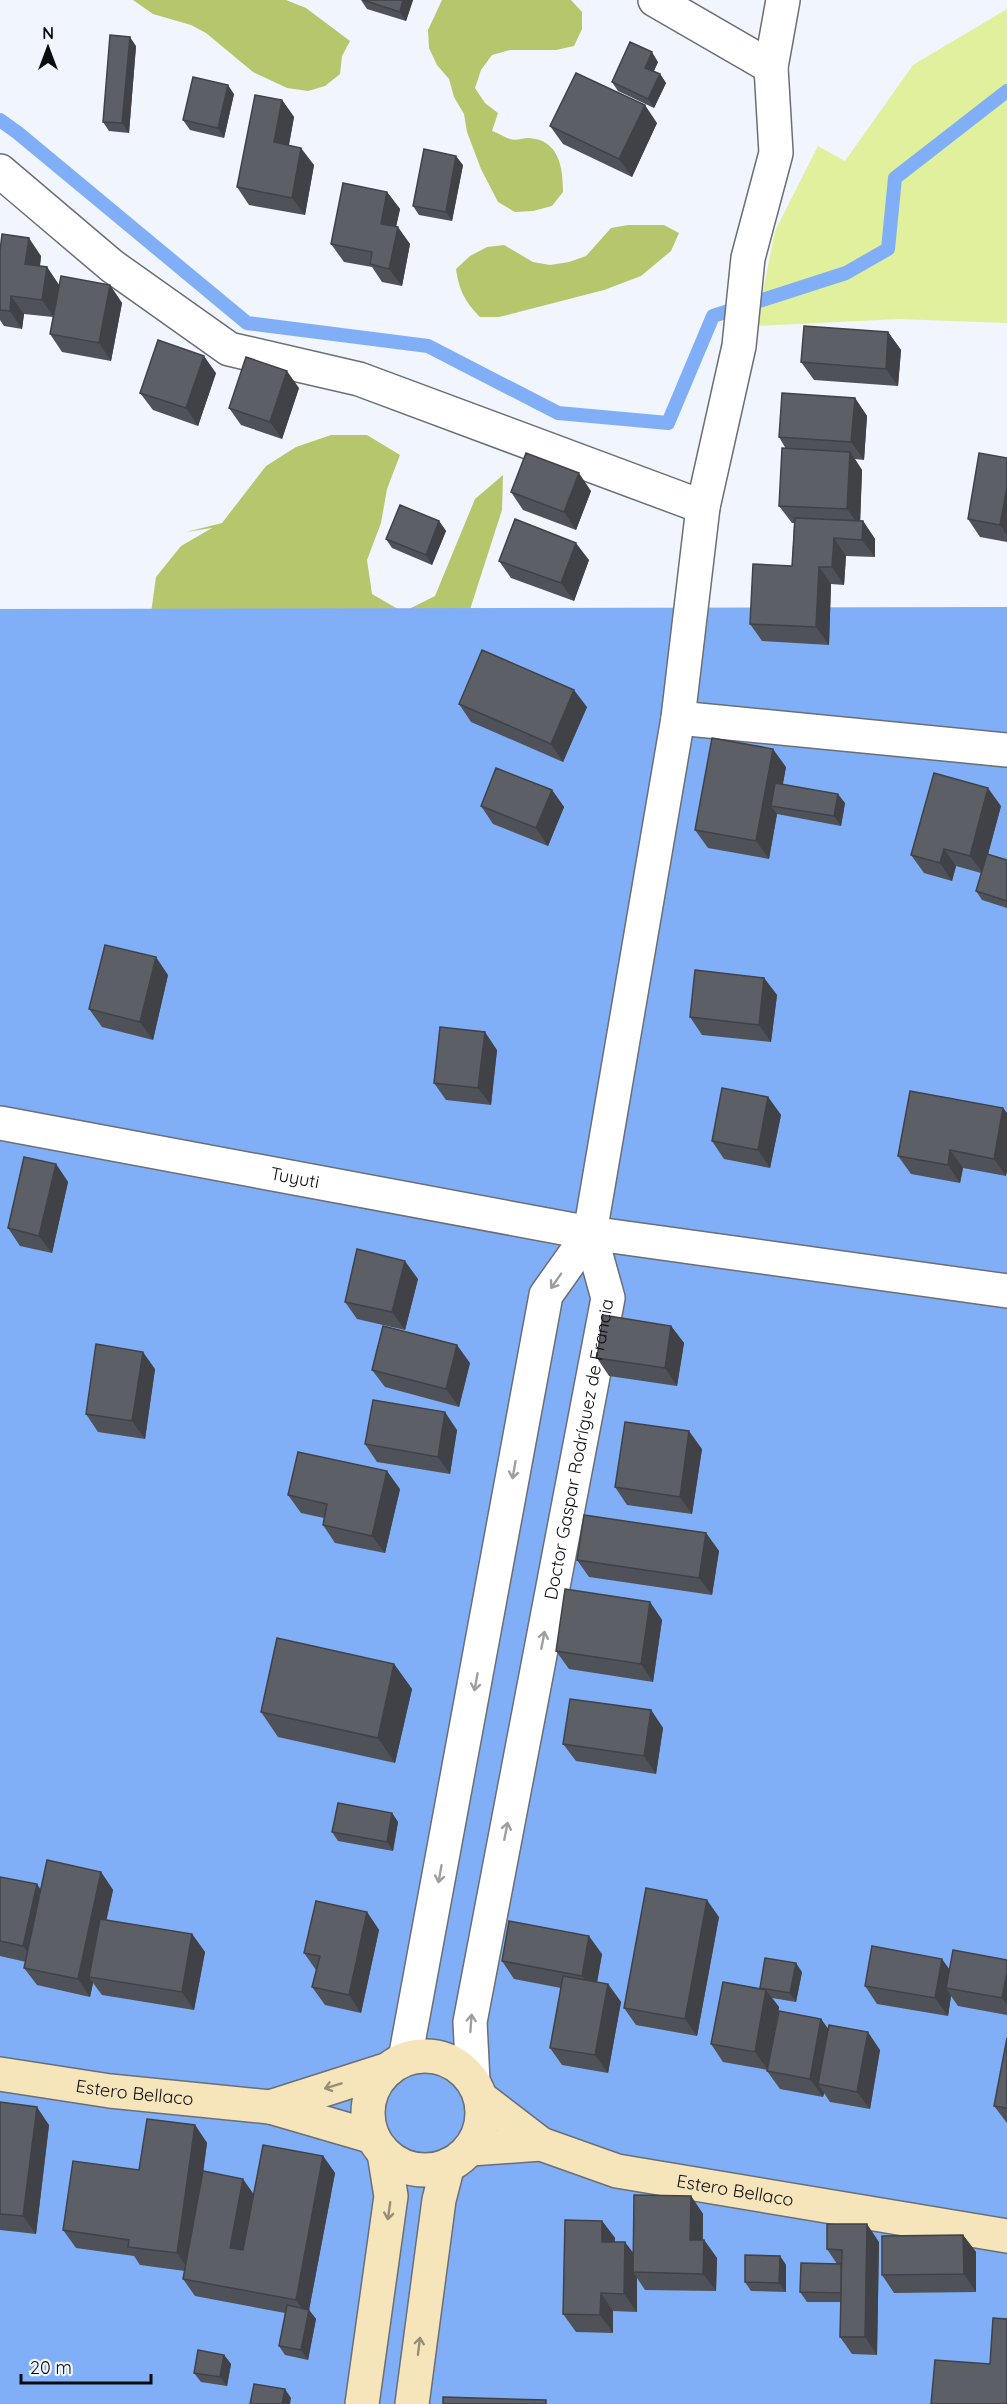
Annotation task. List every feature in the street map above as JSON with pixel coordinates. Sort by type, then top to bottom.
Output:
[{"type":"street","points":[[655,0],[771,67]]},
{"type":"street","points":[[397,2064],[546,1295],[590,1233],[678,718],[703,507],[739,346],[748,258],[776,153],[771,67],[783,0]]},
{"type":"street","points":[[0,171],[112,266],[229,349],[359,379],[703,507]]},
{"type":"street","points":[[678,718],[1007,750]]},
{"type":"street","name":"Tuyuti","points":[[0,1123],[590,1233],[1007,1291]]},
{"type":"street","name":"Doctor Gaspar Rodríguez de Francia","points":[[477,2090],[470,2022],[608,1298],[590,1233]]},
{"type":"street","points":[[362,2404],[391,2196],[378,2145],[368,2119],[369,2100],[377,2083],[397,2064],[424,2056],[443,2059],[460,2067],[477,2090],[483,2117],[480,2133],[459,2157],[439,2200],[412,2404]]},
{"type":"street","name":"Estero Bellaco","points":[[270,2107],[397,2064]]},
{"type":"street","name":"Estero Bellaco","points":[[0,2074],[110,2091],[270,2107],[378,2145]]},
{"type":"street","name":"Estero Bellaco","points":[[477,2090],[541,2144],[617,2171],[1007,2236]]},
{"type":"street","points":[[378,2145],[399,2164],[417,2170],[436,2170],[459,2157],[541,2144]]},
{"type":"green space","points":[[133,0],[286,0],[306,8],[350,41],[342,56],[340,74],[325,86],[308,91],[287,88],[253,72],[206,33],[191,25],[153,14]]},
{"type":"green space","points":[[442,0],[571,0],[582,12],[582,29],[574,46],[556,50],[510,50],[492,55],[481,70],[475,88],[485,103],[498,113],[492,131],[512,140],[529,138],[539,140],[553,149],[560,164],[563,192],[552,206],[533,211],[515,212],[498,202],[481,169],[467,132],[464,114],[454,97],[449,79],[437,65],[429,48],[428,30]]},
{"type":"green space","points":[[1007,9],[1007,323],[899,319],[756,326],[775,231],[818,146],[845,161],[913,65]]},
{"type":"green space","points":[[628,225],[664,225],[679,233],[671,251],[641,276],[604,290],[499,317],[480,317],[470,306],[461,289],[456,269],[470,256],[487,247],[504,245],[533,262],[550,265],[586,256],[611,228]]},
{"type":"green space","points":[[331,435],[367,435],[400,455],[387,489],[381,523],[367,560],[372,594],[403,612],[435,596],[475,499],[503,475],[502,510],[447,681],[151,613],[156,577],[181,546],[212,528],[186,532],[222,523],[266,466],[296,447]]},
{"type":"water","points":[[1007,607],[1007,2404],[0,2404],[0,609]]},
{"type":"building","points":[[363,0],[403,0],[400,12]]},
{"type":"building","points":[[110,35],[130,37],[122,123],[103,122]]},
{"type":"building","points":[[630,42],[652,52],[645,68],[660,74],[648,99],[612,82]]},
{"type":"building","points":[[576,73],[645,105],[619,159],[550,126]]},
{"type":"building","points":[[193,77],[228,85],[218,128],[183,120]]},
{"type":"building","points":[[255,95],[282,100],[274,142],[301,148],[292,198],[237,187]]},
{"type":"building","points":[[424,149],[456,156],[446,212],[413,206]]},
{"type":"building","points":[[343,183],[387,192],[381,224],[398,227],[389,269],[370,264],[372,252],[331,244]]},
{"type":"building","points":[[2,234],[29,238],[25,264],[47,267],[42,300],[11,296],[10,311],[0,310]]},
{"type":"building","points":[[61,276],[110,285],[99,343],[50,334]]},
{"type":"building","points":[[804,326],[888,332],[886,369],[801,362]]},
{"type":"building","points":[[158,340],[204,356],[186,408],[140,393]]},
{"type":"building","points":[[246,357],[287,371],[270,422],[229,408]]},
{"type":"building","points":[[782,393],[855,398],[851,442],[779,437]]},
{"type":"building","points":[[782,448],[850,452],[847,509],[779,506]]},
{"type":"building","points":[[526,453],[579,473],[564,512],[511,492]]},
{"type":"building","points":[[979,453],[1007,458],[1007,487],[1000,525],[968,519]]},
{"type":"building","points":[[400,505],[439,521],[426,555],[386,539]]},
{"type":"building","points":[[795,518],[863,521],[862,540],[834,538],[832,567],[819,567],[816,627],[750,624],[753,564],[792,566]]},
{"type":"building","points":[[515,519],[576,543],[561,583],[499,561]]},
{"type":"building","points":[[482,650],[574,690],[551,744],[459,704]]},
{"type":"building","points":[[712,738],[773,749],[756,841],[695,830]]},
{"type":"building","points":[[496,768],[552,790],[536,828],[481,806]]},
{"type":"building","points":[[934,773],[988,788],[970,856],[944,849],[940,863],[911,855]]},
{"type":"building","points":[[775,783],[838,794],[834,816],[771,806]]},
{"type":"building","points":[[987,854],[1007,860],[1007,901],[976,891]]},
{"type":"building","points":[[105,945],[156,957],[140,1022],[89,1009]]},
{"type":"building","points":[[695,970],[764,978],[759,1025],[690,1017]]},
{"type":"building","points":[[440,1027],[485,1032],[478,1088],[434,1083]]},
{"type":"building","points":[[722,1088],[768,1097],[758,1150],[712,1141]]},
{"type":"building","points":[[910,1091],[1003,1108],[994,1159],[950,1150],[948,1165],[898,1156]]},
{"type":"building","points":[[24,1157],[56,1164],[39,1236],[8,1228]]},
{"type":"building","points":[[357,1249],[405,1261],[392,1312],[345,1302]]},
{"type":"building","points":[[603,1315],[671,1326],[665,1368],[597,1358]]},
{"type":"building","points":[[383,1326],[457,1345],[446,1389],[372,1370]]},
{"type":"building","points":[[96,1344],[143,1352],[132,1421],[86,1414]]},
{"type":"building","points":[[373,1400],[445,1412],[438,1457],[365,1444]]},
{"type":"building","points":[[625,1422],[689,1431],[680,1497],[615,1487]]},
{"type":"building","points":[[298,1452],[387,1471],[372,1536],[323,1525],[327,1504],[288,1495]]},
{"type":"building","points":[[584,1515],[706,1533],[699,1578],[577,1560]]},
{"type":"building","points":[[565,1589],[650,1602],[641,1664],[556,1651]]},
{"type":"building","points":[[277,1638],[394,1664],[378,1738],[261,1712]]},
{"type":"building","points":[[570,1699],[651,1710],[644,1756],[563,1744]]},
{"type":"building","points":[[338,1803],[392,1813],[387,1842],[332,1832]]},
{"type":"building","points":[[47,1860],[101,1872],[78,1979],[24,1968]]},
{"type":"building","points":[[0,1877],[37,1884],[23,1946],[0,1941]]},
{"type":"building","points":[[646,1888],[707,1900],[685,2019],[624,2008]]},
{"type":"building","points":[[316,1901],[367,1912],[349,1995],[312,1987],[320,1956],[304,1953]]},
{"type":"building","points":[[100,1919],[192,1934],[182,1992],[89,1977]]},
{"type":"building","points":[[509,1921],[589,1936],[582,1976],[502,1961]]},
{"type":"building","points":[[872,1946],[942,1959],[935,1998],[865,1986]]},
{"type":"building","points":[[953,1950],[1007,1960],[1002,1998],[946,1988]]},
{"type":"building","points":[[765,1958],[796,1963],[790,1993],[760,1988]]},
{"type":"building","points":[[563,1976],[608,1984],[595,2055],[550,2048]]},
{"type":"building","points":[[723,1982],[766,1990],[755,2052],[711,2044]]},
{"type":"building","points":[[779,2011],[821,2019],[810,2079],[767,2071]]},
{"type":"building","points":[[829,2025],[868,2032],[857,2092],[818,2084]]},
{"type":"building","points":[[1007,2038],[1007,2108],[994,2106]]},
{"type":"building","points":[[0,2102],[37,2107],[23,2216],[0,2214]]},
{"type":"building","points":[[147,2119],[195,2125],[177,2253],[128,2247],[129,2240],[63,2230],[73,2161],[139,2170]]},
{"type":"building","points":[[263,2145],[323,2156],[296,2300],[183,2279],[203,2171],[243,2179],[230,2248],[243,2250]]},
{"type":"building","points":[[634,2195],[691,2196],[690,2240],[704,2240],[703,2274],[633,2272]]},
{"type":"building","points":[[565,2220],[602,2221],[602,2242],[625,2242],[624,2294],[601,2293],[600,2315],[563,2314]]},
{"type":"building","points":[[827,2224],[867,2224],[865,2337],[840,2337],[842,2250],[827,2249]]},
{"type":"building","points":[[963,2235],[964,2274],[882,2275],[882,2236]]},
{"type":"building","points":[[745,2255],[780,2256],[779,2283],[745,2282]]},
{"type":"building","points":[[801,2263],[841,2264],[841,2293],[800,2292]]},
{"type":"building","points":[[287,2305],[309,2310],[301,2350],[279,2346]]},
{"type":"building","points":[[993,2318],[1007,2319],[1007,2404],[931,2404],[935,2360],[990,2364]]},
{"type":"building","points":[[198,2350],[224,2355],[220,2377],[194,2373]]},
{"type":"building","points":[[254,2384],[285,2389],[282,2404],[250,2404]]},
{"type":"building","points":[[443,2397],[546,2400],[546,2404],[443,2404]]},
{"type":"waterway","points":[[0,120],[247,323],[428,346],[558,413],[668,423],[713,316],[846,273],[888,249],[895,178],[1007,91]]}]
